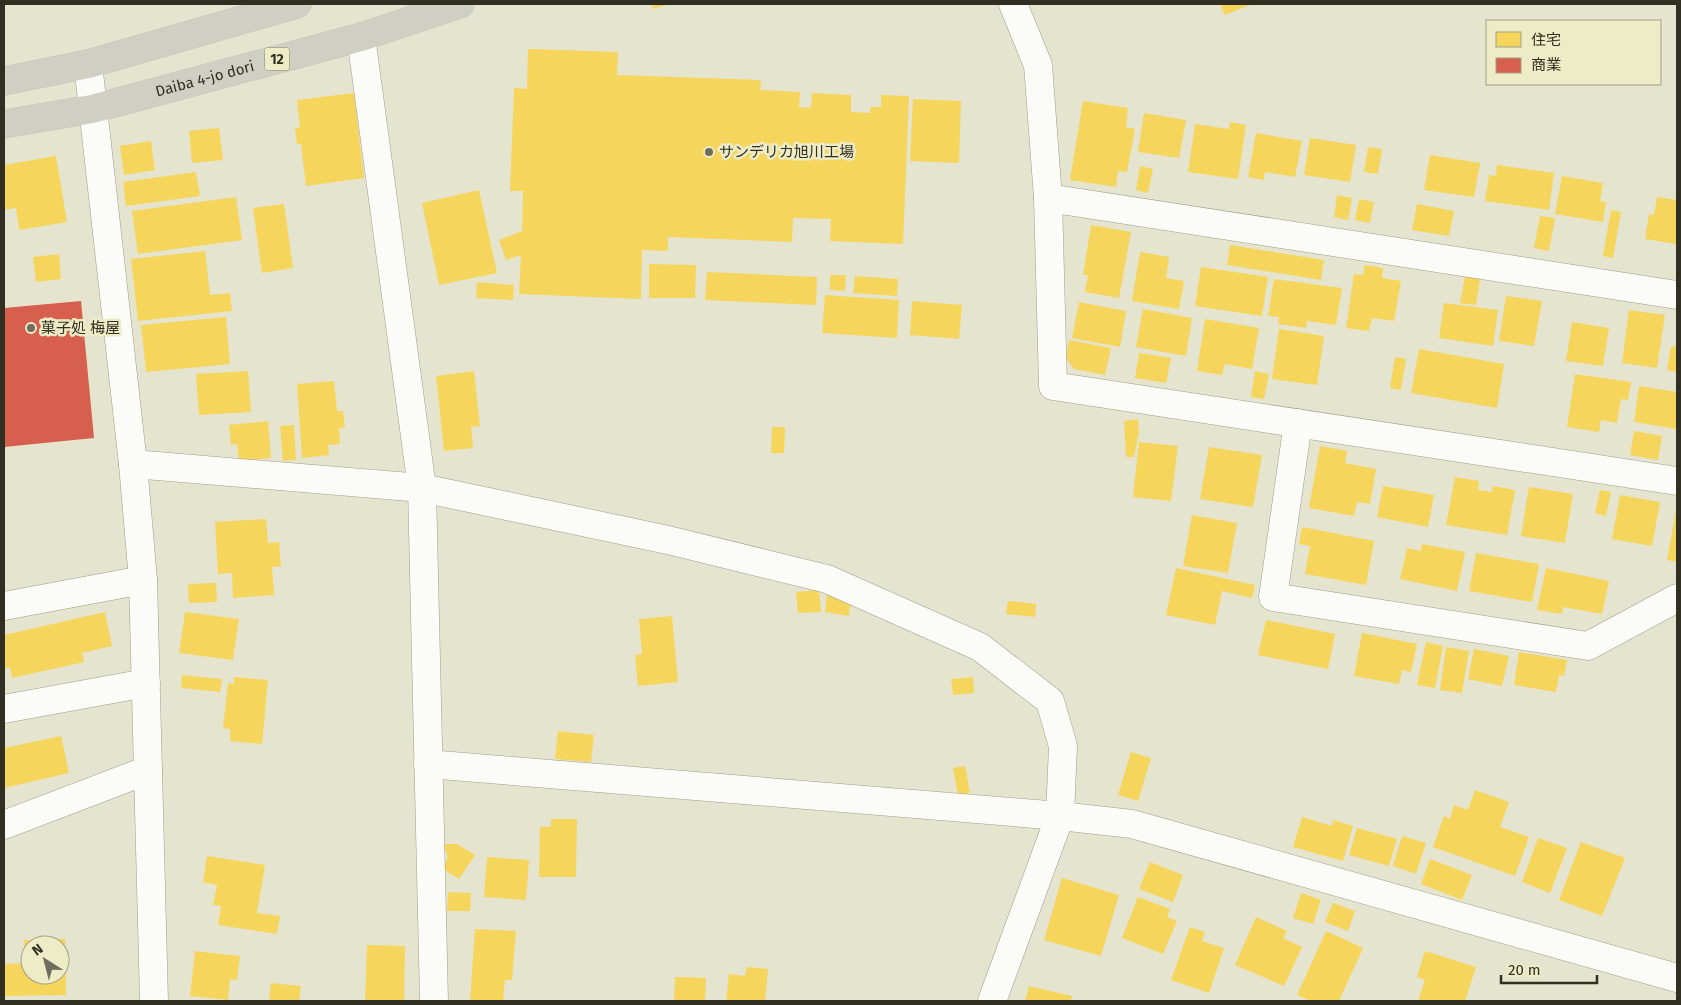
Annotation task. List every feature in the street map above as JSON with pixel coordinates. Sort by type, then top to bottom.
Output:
[{"type":"highway","points":[[4,81],[88,64],[297,4]]},
{"type":"highway","name":"Daiba 4-jo dori","points":[[4,124],[92,109],[361,37],[460,4]]},
{"type":"street","points":[[1013,4],[1038,65],[1048,198],[1053,386],[1677,481]]},
{"type":"street","points":[[361,37],[422,488],[434,1001]]},
{"type":"street","points":[[88,64],[143,580],[154,1001]]},
{"type":"street","points":[[1048,198],[1677,295]]},
{"type":"street","points":[[1298,423],[1273,597],[1588,646],[1677,598]]},
{"type":"street","points":[[132,464],[422,488],[668,540],[827,579],[980,647],[1050,701],[1063,746],[1060,816],[992,1001]]},
{"type":"street","points":[[4,606],[143,580]]},
{"type":"street","points":[[4,709],[146,683]]},
{"type":"street","points":[[428,764],[1060,816],[1132,824],[1677,978]]},
{"type":"street","points":[[4,825],[148,770]]},
{"type":"building: 住宅","points":[[652,4],[669,4],[653,9]]},
{"type":"building: 住宅","points":[[1220,4],[1252,4],[1225,15]]},
{"type":"building: 住宅","name":"サンデリカ旭川工場","points":[[528,49],[618,52],[617,75],[761,80],[760,90],[800,92],[799,107],[811,108],[812,93],[851,95],[851,112],[870,113],[870,107],[881,107],[881,95],[909,96],[903,244],[830,241],[831,219],[793,218],[792,242],[668,237],[668,251],[642,250],[641,299],[519,294],[521,255],[506,260],[499,240],[522,231],[523,191],[510,191],[514,88],[527,89]]},
{"type":"building: 住宅","points":[[354,93],[364,178],[306,186],[301,144],[297,144],[295,128],[300,127],[297,100]]},
{"type":"building: 住宅","points":[[913,99],[961,101],[959,163],[910,161]]},
{"type":"building: 住宅","points":[[1083,101],[1128,108],[1126,127],[1135,129],[1127,172],[1118,171],[1116,187],[1070,180]]},
{"type":"building: 住宅","points":[[1144,113],[1186,120],[1179,158],[1138,152]]},
{"type":"building: 住宅","points":[[1230,122],[1246,125],[1238,179],[1188,172],[1195,124],[1229,129]]},
{"type":"building: 住宅","points":[[219,128],[223,160],[192,163],[189,131]]},
{"type":"building: 住宅","points":[[1256,133],[1302,141],[1295,177],[1265,172],[1264,180],[1248,177]]},
{"type":"building: 住宅","points":[[1310,138],[1356,145],[1350,182],[1304,175]]},
{"type":"building: 住宅","points":[[151,141],[155,170],[124,175],[120,146]]},
{"type":"building: 住宅","points":[[1368,147],[1382,149],[1378,174],[1364,172]]},
{"type":"building: 住宅","points":[[1430,155],[1480,163],[1474,197],[1424,190]]},
{"type":"building: 住宅","points":[[56,156],[67,222],[19,230],[16,208],[4,210],[4,165]]},
{"type":"building: 住宅","points":[[1497,165],[1554,173],[1549,210],[1485,201],[1489,175],[1496,176]]},
{"type":"building: 住宅","points":[[1140,166],[1153,169],[1148,193],[1136,190]]},
{"type":"building: 住宅","points":[[196,172],[200,196],[126,206],[123,182]]},
{"type":"building: 住宅","points":[[1562,176],[1603,183],[1600,201],[1606,202],[1603,222],[1555,214]]},
{"type":"building: 住宅","points":[[479,190],[497,273],[439,285],[422,203]]},
{"type":"building: 住宅","points":[[1337,195],[1352,198],[1348,220],[1334,217]]},
{"type":"building: 住宅","points":[[236,197],[242,240],[138,254],[132,211]]},
{"type":"building: 住宅","points":[[1657,197],[1677,200],[1677,244],[1645,239],[1649,214],[1654,215]]},
{"type":"building: 住宅","points":[[1359,199],[1374,202],[1370,223],[1355,220]]},
{"type":"building: 住宅","points":[[284,204],[293,268],[262,273],[253,208]]},
{"type":"building: 住宅","points":[[1417,204],[1454,211],[1449,236],[1412,230]]},
{"type":"building: 住宅","points":[[1611,210],[1621,212],[1613,258],[1603,256]]},
{"type":"building: 住宅","points":[[1540,216],[1555,218],[1549,251],[1534,248]]},
{"type":"building: 住宅","points":[[1091,225],[1131,232],[1119,298],[1085,292],[1088,275],[1083,275]]},
{"type":"building: 住宅","points":[[1230,245],[1324,260],[1321,280],[1227,265]]},
{"type":"building: 住宅","points":[[205,251],[210,295],[230,293],[232,311],[138,321],[131,259]]},
{"type":"building: 住宅","points":[[1140,252],[1169,257],[1166,278],[1184,281],[1179,309],[1132,301]]},
{"type":"building: 住宅","points":[[59,254],[61,279],[36,282],[33,257]]},
{"type":"building: 住宅","points":[[649,264],[696,265],[695,298],[649,298]]},
{"type":"building: 住宅","points":[[1365,265],[1383,268],[1382,278],[1401,281],[1394,321],[1372,318],[1369,331],[1346,328],[1354,274],[1363,275]]},
{"type":"building: 住宅","points":[[1201,267],[1268,277],[1262,316],[1195,306]]},
{"type":"building: 住宅","points":[[707,272],[817,277],[816,305],[705,300]]},
{"type":"building: 住宅","points":[[830,275],[846,275],[845,291],[830,290]]},
{"type":"building: 住宅","points":[[855,276],[898,279],[897,296],[853,293]]},
{"type":"building: 住宅","points":[[1465,276],[1480,279],[1476,305],[1460,303]]},
{"type":"building: 住宅","points":[[1274,279],[1342,288],[1336,325],[1307,321],[1306,328],[1278,324],[1279,317],[1268,316]]},
{"type":"building: 住宅","points":[[477,282],[514,285],[513,300],[476,298]]},
{"type":"building: 住宅","points":[[825,295],[899,300],[897,338],[822,333]]},
{"type":"building: 住宅","points":[[1506,296],[1542,301],[1534,346],[1499,341]]},
{"type":"building: 住宅","points":[[912,301],[962,305],[959,339],[910,335]]},
{"type":"building: 住宅","points":[[1079,302],[1126,311],[1120,347],[1072,338]]},
{"type":"building: 住宅","points":[[1444,303],[1498,310],[1493,346],[1439,338]]},
{"type":"building: 住宅","points":[[1143,309],[1192,318],[1186,356],[1136,347]]},
{"type":"building: 住宅","points":[[1629,310],[1665,315],[1657,368],[1622,363]]},
{"type":"building: 住宅","points":[[226,317],[230,364],[146,372],[141,325]]},
{"type":"building: 住宅","points":[[1205,319],[1259,328],[1252,369],[1225,364],[1222,375],[1197,371]]},
{"type":"building: 住宅","points":[[1572,322],[1609,328],[1603,366],[1566,361]]},
{"type":"building: 住宅","points":[[1279,329],[1324,336],[1317,385],[1272,379]]},
{"type":"building: 住宅","points":[[1069,340],[1111,348],[1105,375],[1074,369],[1066,358]]},
{"type":"building: 住宅","points":[[1671,346],[1677,347],[1677,372],[1667,370]]},
{"type":"building: 住宅","points":[[1419,349],[1504,364],[1497,408],[1411,393]]},
{"type":"building: 住宅","points":[[1139,353],[1171,358],[1166,383],[1135,378]]},
{"type":"building: 住宅","points":[[1395,357],[1406,359],[1401,390],[1390,388]]},
{"type":"building: 住宅","points":[[248,371],[251,412],[199,415],[196,374]]},
{"type":"building: 住宅","points":[[474,371],[480,426],[471,427],[473,448],[444,451],[436,376]]},
{"type":"building: 住宅","points":[[1255,371],[1269,374],[1264,399],[1251,397]]},
{"type":"building: 住宅","points":[[1575,374],[1631,382],[1628,400],[1621,399],[1617,423],[1601,420],[1599,432],[1567,427]]},
{"type":"building: 住宅","points":[[334,381],[337,411],[343,411],[345,427],[339,428],[340,444],[328,445],[329,455],[302,458],[297,384]]},
{"type":"building: 住宅","points":[[1639,386],[1677,392],[1677,429],[1634,422]]},
{"type":"building: 住宅","points":[[1138,419],[1139,432],[1134,457],[1126,457],[1124,421]]},
{"type":"building: 住宅","points":[[268,421],[271,458],[239,461],[237,444],[231,445],[229,425]]},
{"type":"building: 住宅","points":[[294,425],[296,460],[283,461],[280,426]]},
{"type":"building: 住宅","points":[[772,427],[785,427],[784,453],[771,453]]},
{"type":"building: 住宅","points":[[1634,431],[1662,436],[1658,460],[1630,455]]},
{"type":"building: 住宅","points":[[1139,442],[1178,446],[1171,501],[1133,497]]},
{"type":"building: 住宅","points":[[1320,446],[1347,451],[1345,463],[1376,469],[1370,504],[1357,502],[1354,516],[1309,508]]},
{"type":"building: 住宅","points":[[1209,447],[1262,455],[1253,507],[1200,499]]},
{"type":"building: 住宅","points":[[1455,477],[1479,481],[1478,490],[1492,492],[1493,486],[1515,490],[1507,535],[1446,525]]},
{"type":"building: 住宅","points":[[1383,486],[1434,495],[1428,527],[1377,517]]},
{"type":"building: 住宅","points":[[1529,487],[1573,494],[1565,543],[1521,536]]},
{"type":"building: 住宅","points":[[1600,490],[1611,492],[1606,516],[1595,513]]},
{"type":"building: 住宅","points":[[1620,495],[1660,502],[1652,546],[1612,539]]},
{"type":"building: 住宅","points":[[1677,510],[1677,562],[1667,560]]},
{"type":"building: 住宅","points":[[1192,515],[1237,523],[1228,573],[1183,566]]},
{"type":"building: 住宅","points":[[266,519],[268,543],[279,542],[281,566],[272,567],[274,595],[233,598],[232,573],[218,574],[215,522]]},
{"type":"building: 住宅","points":[[1302,527],[1374,541],[1366,585],[1305,574],[1310,546],[1299,544]]},
{"type":"building: 住宅","points":[[1422,544],[1465,552],[1457,591],[1400,579],[1407,548],[1421,551]]},
{"type":"building: 住宅","points":[[1476,553],[1539,564],[1532,602],[1469,591]]},
{"type":"building: 住宅","points":[[1176,568],[1255,585],[1252,598],[1222,591],[1215,625],[1166,615]]},
{"type":"building: 住宅","points":[[1546,568],[1609,581],[1602,614],[1563,607],[1562,614],[1537,610]]},
{"type":"building: 住宅","points":[[216,583],[217,602],[189,603],[188,584]]},
{"type":"building: 住宅","points":[[819,590],[821,612],[798,613],[796,592]]},
{"type":"building: 住宅","points":[[827,595],[851,599],[849,616],[825,612]]},
{"type":"building: 住宅","points":[[1008,601],[1036,604],[1035,617],[1006,614]]},
{"type":"building: 住宅","points":[[105,612],[112,646],[82,653],[84,662],[12,678],[10,667],[4,669],[4,635]]},
{"type":"building: 住宅","points":[[185,612],[239,619],[233,660],[179,653]]},
{"type":"building: 住宅","points":[[672,616],[678,682],[638,686],[635,655],[642,654],[639,619]]},
{"type":"building: 住宅","points":[[1266,620],[1335,634],[1328,669],[1258,655]]},
{"type":"building: 住宅","points":[[1362,633],[1417,644],[1411,672],[1402,670],[1399,684],[1354,676]]},
{"type":"building: 住宅","points":[[1426,642],[1443,646],[1435,688],[1417,685]]},
{"type":"building: 住宅","points":[[1446,647],[1469,651],[1462,693],[1440,690]]},
{"type":"building: 住宅","points":[[1474,649],[1509,656],[1502,686],[1468,679]]},
{"type":"building: 住宅","points":[[1519,652],[1567,660],[1564,676],[1559,675],[1556,692],[1514,685]]},
{"type":"building: 住宅","points":[[182,675],[222,679],[220,692],[181,688]]},
{"type":"building: 住宅","points":[[234,677],[268,680],[262,744],[230,741],[230,729],[223,728],[228,683],[234,684]]},
{"type":"building: 住宅","points":[[973,677],[974,693],[953,695],[951,679]]},
{"type":"building: 住宅","points":[[558,731],[594,735],[591,762],[555,759]]},
{"type":"building: 住宅","points":[[61,736],[69,773],[4,788],[4,748]]},
{"type":"building: 住宅","points":[[1131,752],[1151,758],[1138,801],[1118,795]]},
{"type":"building: 住宅","points":[[965,766],[970,793],[958,795],[953,768]]},
{"type":"building: 住宅","points":[[1475,790],[1509,802],[1500,827],[1529,837],[1515,876],[1433,847],[1444,816],[1450,819],[1454,805],[1468,810]]},
{"type":"building: 住宅","points":[[1302,817],[1332,826],[1333,820],[1353,826],[1343,861],[1293,847]]},
{"type":"building: 住宅","points":[[551,819],[577,819],[576,877],[539,877],[540,827],[551,827]]},
{"type":"building: 住宅","points":[[1357,828],[1397,839],[1389,866],[1349,855]]},
{"type":"building: 住宅","points":[[1402,836],[1426,843],[1416,874],[1393,866]]},
{"type":"building: 住宅","points":[[1538,838],[1567,848],[1550,893],[1522,882]]},
{"type":"building: 住宅","points":[[1581,842],[1625,858],[1602,916],[1559,900]]},
{"type":"building: 住宅","points":[[443,844],[457,844],[475,855],[459,879],[441,868],[448,858]]},
{"type":"building: 住宅","points":[[207,856],[265,865],[257,913],[280,916],[277,934],[218,925],[221,906],[213,905],[217,885],[203,882]]},
{"type":"building: 住宅","points":[[487,857],[529,860],[526,900],[484,897]]},
{"type":"building: 住宅","points":[[1430,859],[1472,875],[1462,900],[1421,884]]},
{"type":"building: 住宅","points":[[1150,862],[1183,875],[1173,902],[1139,889]]},
{"type":"building: 住宅","points":[[1062,878],[1119,895],[1101,956],[1044,940]]},
{"type":"building: 住宅","points":[[448,892],[471,893],[470,911],[447,911]]},
{"type":"building: 住宅","points":[[1301,893],[1321,900],[1313,924],[1293,918]]},
{"type":"building: 住宅","points":[[1138,897],[1170,909],[1167,917],[1177,921],[1163,954],[1122,938]]},
{"type":"building: 住宅","points":[[1333,903],[1355,911],[1348,931],[1325,922]]},
{"type":"building: 住宅","points":[[1256,917],[1287,931],[1283,938],[1302,947],[1284,986],[1235,965]]},
{"type":"building: 住宅","points":[[1190,927],[1205,932],[1202,941],[1224,948],[1209,993],[1171,980]]},
{"type":"building: 住宅","points":[[475,929],[516,931],[512,980],[505,980],[503,1001],[470,1001]]},
{"type":"building: 住宅","points":[[1326,931],[1363,948],[1339,1001],[1311,1001],[1297,995]]},
{"type":"building: 住宅","points":[[367,945],[405,946],[404,1001],[365,1001]]},
{"type":"building: 住宅","points":[[195,951],[240,956],[237,980],[230,979],[228,1000],[190,996]]},
{"type":"building: 住宅","points":[[1425,951],[1476,967],[1465,1001],[1418,1001],[1425,980],[1417,977]]},
{"type":"building: 住宅","points":[[20,963],[20,985],[66,985],[66,995],[4,996],[4,964]]},
{"type":"building: 住宅","points":[[747,967],[768,969],[765,1001],[726,1001],[729,974],[745,976]]},
{"type":"building: 住宅","points":[[675,977],[706,978],[705,1001],[674,1001]]},
{"type":"building: 住宅","points":[[271,983],[301,986],[299,1001],[269,1001]]},
{"type":"building: 住宅","points":[[1029,986],[1072,996],[1071,1001],[1025,1001]]},
{"type":"building: 商業","points":[[81,301],[94,438],[4,447],[4,308]]},
{"type":"place","name":"サンデリカ旭川工場","points":[[709,152]]},
{"type":"place","name":"菓子処 梅屋","points":[[31,328]]}]
